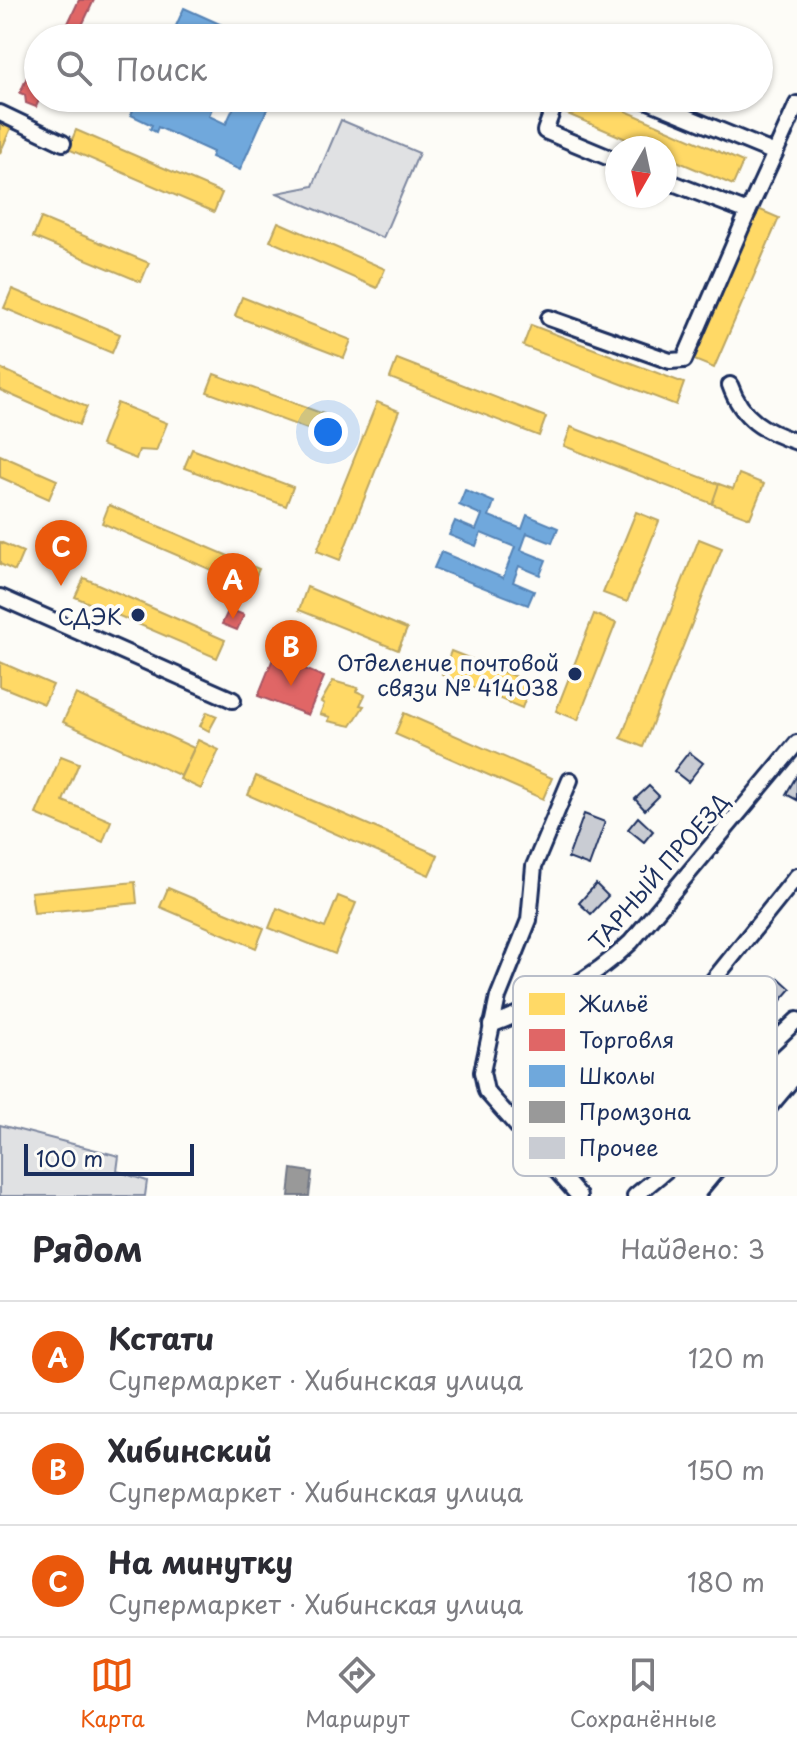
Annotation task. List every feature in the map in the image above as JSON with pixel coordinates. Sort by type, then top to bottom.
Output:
[{"type":"street","points":[[549,318],[670,361],[684,360],[797,104]]},
{"type":"street","points":[[552,112],[545,131],[605,156]]},
{"type":"street","points":[[675,112],[775,153]]},
{"type":"street","points":[[0,113],[63,143]]},
{"type":"street","points":[[677,185],[748,212]]},
{"type":"street","points":[[730,385],[736,403],[750,420],[797,442]]},
{"type":"street","points":[[0,597],[233,700]]},
{"type":"street","name":"ТАРНЫЙ ПРОЕЗД","points":[[590,976],[604,968],[631,942],[797,743]]},
{"type":"street","points":[[513,1119],[482,1083],[491,1025],[529,920],[534,866],[570,780]]},
{"type":"street","points":[[717,976],[797,876]]},
{"type":"street","name":"ТАРНЫЙ ПРОЕЗД","points":[[491,1025],[513,1016]]},
{"type":"street","points":[[777,1039],[797,1020]]},
{"type":"street","points":[[562,1176],[579,1196]]},
{"type":"street","points":[[635,1196],[659,1176]]},
{"type":"shaded area","points":[[341,120],[419,153],[383,238],[277,193],[313,186]]},
{"type":"shaded area","points":[[0,1125],[119,1156],[117,1171],[147,1181],[145,1196],[0,1196]]},
{"type":"building: Жильё","points":[[563,112],[628,112],[743,162],[733,185],[677,161],[677,136],[619,136]]},
{"type":"building: Жильё","points":[[0,124],[11,128],[0,153]]},
{"type":"building: Жильё","points":[[76,130],[222,193],[214,212],[68,149]]},
{"type":"building: Жильё","points":[[758,209],[779,218],[714,368],[692,359]]},
{"type":"building: Жильё","points":[[41,218],[149,263],[141,282],[33,237]]},
{"type":"building: Жильё","points":[[278,222],[385,269],[377,288],[270,241]]},
{"type":"building: Жильё","points":[[12,289],[120,334],[112,353],[4,308]]},
{"type":"building: Жильё","points":[[242,297],[351,340],[344,358],[235,316]]},
{"type":"building: Жильё","points":[[531,325],[684,383],[676,405],[523,346]]},
{"type":"building: Жильё","points":[[397,359],[546,417],[539,436],[390,378]]},
{"type":"building: Жильё","points":[[0,368],[87,407],[79,425],[0,390]]},
{"type":"building: Жильё","points":[[214,374],[324,414],[318,433],[207,392]]},
{"type":"building: Жильё","points":[[377,402],[399,411],[340,560],[317,551]]},
{"type":"building: Жильё","points":[[117,403],[167,423],[156,451],[139,450],[136,459],[101,445]]},
{"type":"building: Жильё","points":[[571,427],[719,484],[713,504],[564,446]]},
{"type":"building: Жильё","points":[[192,449],[293,487],[286,506],[184,468]]},
{"type":"building: Жильё","points":[[0,455],[57,480],[49,499],[0,477]]},
{"type":"building: Жильё","points":[[739,474],[764,484],[750,518],[712,504],[719,484],[733,489]]},
{"type":"building: Жильё","points":[[109,505],[259,569],[251,587],[102,523]]},
{"type":"building: Жильё","points":[[636,512],[659,521],[627,602],[603,593]]},
{"type":"building: Жильё","points":[[699,539],[722,548],[643,747],[621,738]]},
{"type":"building: Жильё","points":[[0,542],[23,552],[15,571],[0,564]]},
{"type":"building: Жильё","points":[[84,578],[225,640],[217,658],[75,597]]},
{"type":"building: Жильё","points":[[307,587],[407,629],[398,650],[299,610]]},
{"type":"building: Жильё","points":[[594,614],[616,623],[578,720],[556,711]]},
{"type":"building: Жильё","points":[[451,651],[531,683],[522,708],[442,675]]},
{"type":"building: Жильё","points":[[0,662],[53,685],[44,704],[0,686]]},
{"type":"building: Жильё","points":[[333,681],[358,688],[356,691],[365,695],[360,705],[364,706],[351,726],[328,721],[330,717],[320,714],[324,704],[321,702]]},
{"type":"building: Жильё","points":[[76,694],[194,748],[181,776],[63,722]]},
{"type":"building: Жильё","points":[[207,712],[217,716],[209,731],[200,726]]},
{"type":"building: Жильё","points":[[404,713],[552,778],[543,799],[395,734]]},
{"type":"building: Жильё","points":[[198,740],[219,750],[201,789],[180,779]]},
{"type":"building: Жильё","points":[[61,756],[79,763],[63,801],[111,821],[103,842],[36,814]]},
{"type":"building: Жильё","points":[[256,776],[438,855],[429,875],[248,795]]},
{"type":"building: Жильё","points":[[135,882],[137,903],[34,913],[31,892]]},
{"type":"building: Жильё","points":[[168,888],[264,928],[256,948],[160,907]]},
{"type":"building: Жильё","points":[[338,896],[356,903],[335,954],[269,928],[277,908],[325,928]]},
{"type":"building: Торговля","points":[[79,0],[94,0],[83,24],[68,24]]},
{"type":"building: Торговля","points":[[229,609],[244,615],[237,630],[222,624]]},
{"type":"building: Торговля","points":[[274,656],[324,677],[308,715],[258,696]]},
{"type":"building: Школы","points":[[184,8],[220,24],[177,24]]},
{"type":"building: Школы","points":[[132,112],[211,112],[209,116],[226,124],[232,112],[266,112],[240,170],[211,157],[213,152],[158,127],[156,132],[150,129],[152,125],[131,115]]},
{"type":"building: Школы","points":[[465,490],[494,502],[489,516],[522,529],[527,515],[558,528],[552,543],[527,533],[521,550],[546,560],[540,575],[519,566],[513,582],[534,591],[528,605],[434,568],[441,552],[503,578],[515,547],[481,533],[476,546],[449,535],[455,521],[476,530],[482,515],[459,505]]},
{"type":"building: Промзона","points":[[292,1169],[312,1172],[309,1196],[289,1196]]},
{"type":"building: Прочее","points":[[689,752],[703,763],[688,782],[674,771]]},
{"type":"building: Прочее","points":[[797,775],[797,800],[786,794]]},
{"type":"building: Прочее","points":[[649,786],[659,796],[645,810],[635,799]]},
{"type":"building: Прочее","points":[[584,814],[605,822],[589,866],[568,858]]},
{"type":"building: Прочее","points":[[638,817],[653,831],[644,842],[628,829]]},
{"type":"building: Прочее","points":[[596,884],[608,896],[591,914],[579,903]]},
{"type":"building: Прочее","points":[[779,978],[791,989],[777,1005]]},
{"type":"railway","points":[[777,1111],[797,1087]]},
{"type":"railway","points":[[706,1196],[723,1176]]},
{"type":"place","name":"На минутку","points":[[61,586]]},
{"type":"place","name":"СДЭК","points":[[138,615]]},
{"type":"place","name":"Кстати","points":[[233,619]]},
{"type":"place","name":"Отделение почтовой связи № 414038","points":[[575,674]]},
{"type":"place","name":"Хибинский","points":[[291,686]]}]
